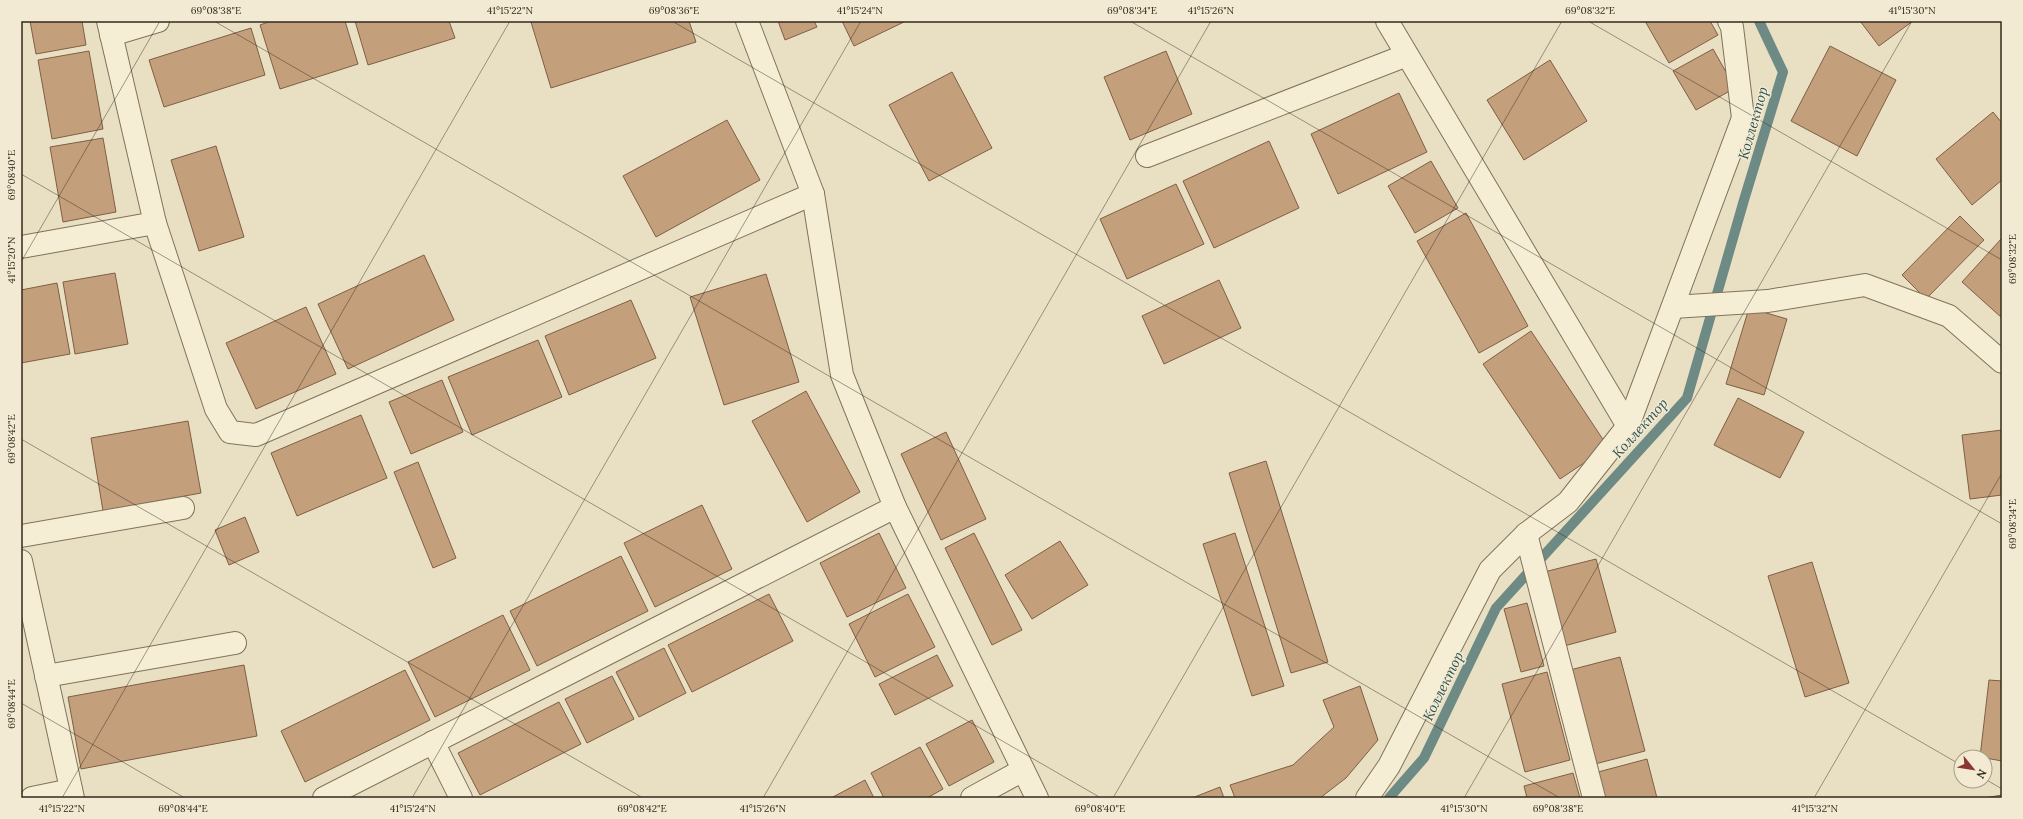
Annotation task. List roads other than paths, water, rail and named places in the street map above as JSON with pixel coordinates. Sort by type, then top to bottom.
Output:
[{"type":"street","points":[[158,21],[109,28],[155,223],[216,409],[230,432],[256,435],[813,194]]},
{"type":"street","points":[[747,21],[813,194],[842,375],[895,507],[1037,798]]},
{"type":"street","points":[[1387,21],[1628,426]]},
{"type":"street","points":[[1367,798],[1388,766],[1490,570],[1526,534],[1568,502],[1628,426],[1743,118],[1732,27],[1728,21]]},
{"type":"street","points":[[1147,156],[1407,55]]},
{"type":"street","points":[[21,247],[155,223]]},
{"type":"street","points":[[1673,307],[1768,301],[1865,285],[1948,316],[2002,362]]},
{"type":"street","points":[[324,798],[895,507]]},
{"type":"street","points":[[21,536],[183,508]]},
{"type":"street","points":[[1526,534],[1594,798]]},
{"type":"street","points":[[21,560],[72,794],[32,798]]},
{"type":"street","points":[[46,676],[235,643]]},
{"type":"street","points":[[432,742],[461,798]]},
{"type":"street","points":[[972,798],[1023,770]]},
{"type":"waterway","name":"Коллектор","points":[[1389,798],[1424,758],[1496,608],[1687,398],[1744,200],[1783,72],[1759,21]]}]
